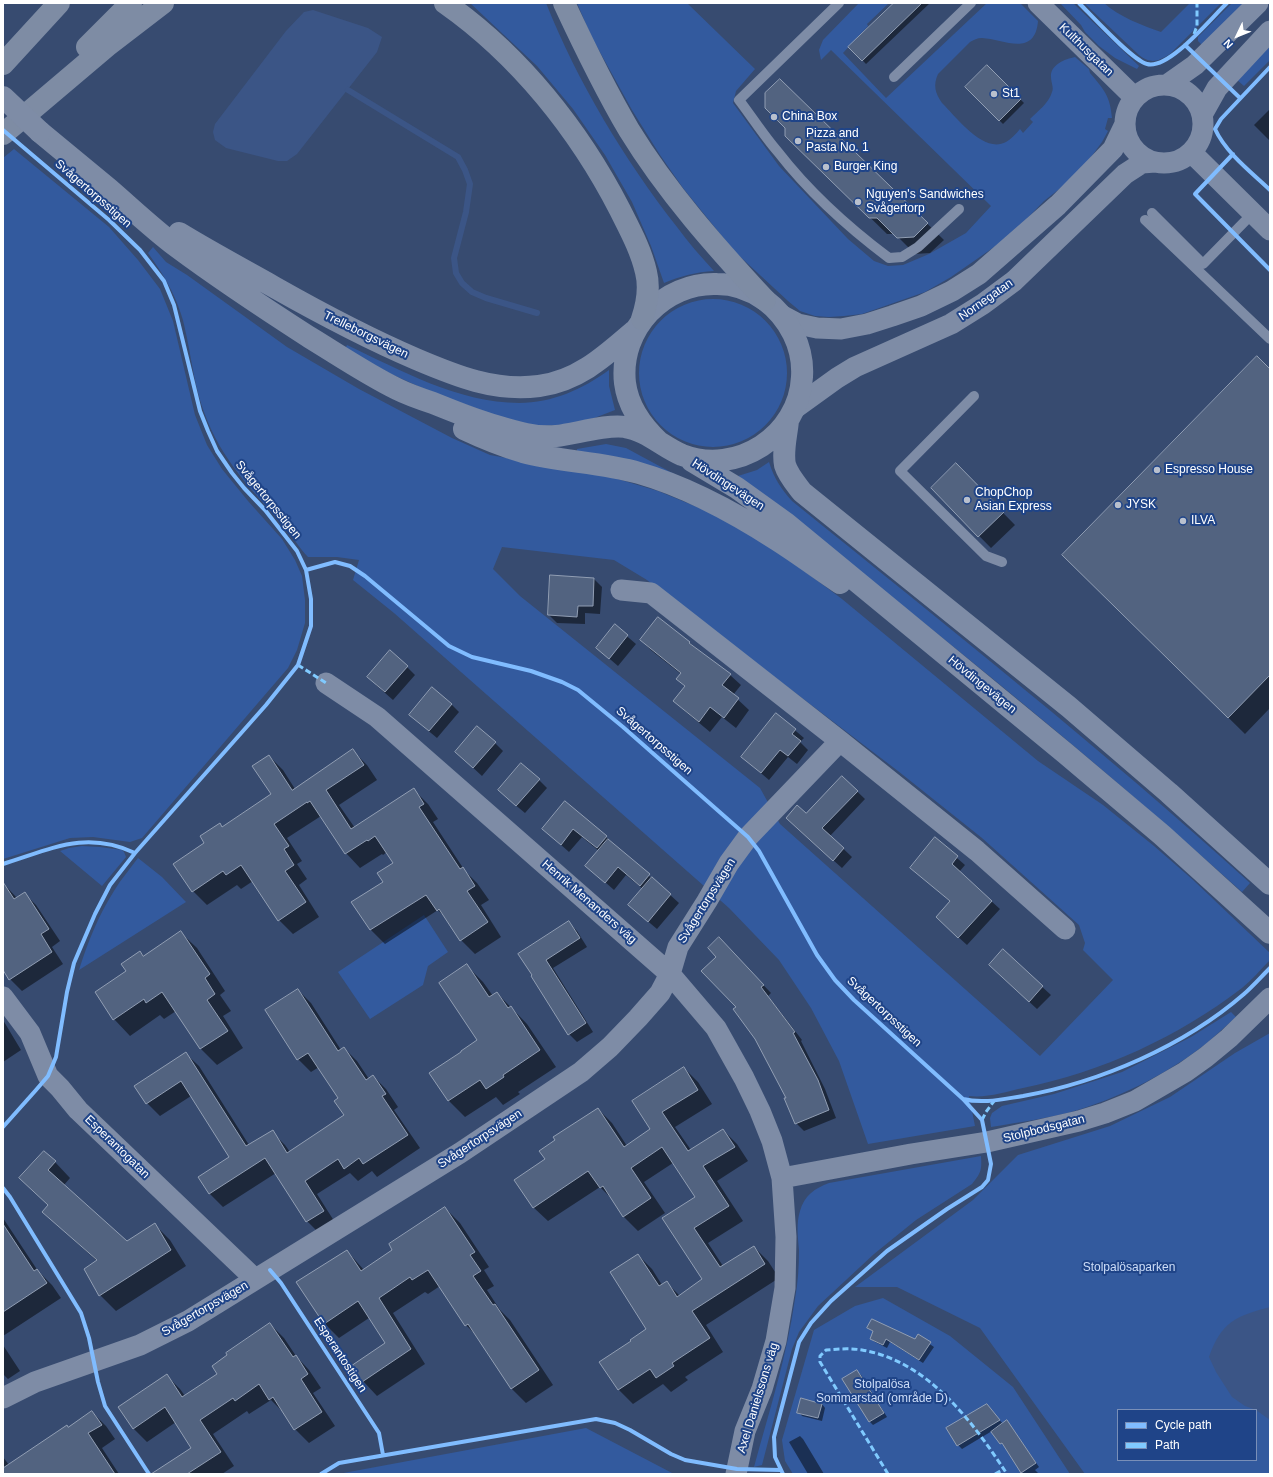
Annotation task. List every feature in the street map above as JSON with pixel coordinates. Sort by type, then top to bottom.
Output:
[{"type":"highway","points":[[3,64],[59,3]]},
{"type":"highway","points":[[3,133],[131,3]]},
{"type":"highway","points":[[3,133],[107,46],[163,3]]},
{"type":"highway","points":[[445,3],[468,19],[514,61],[547,99],[592,162],[614,198],[641,254],[647,273],[648,285],[646,307],[639,324]]},
{"type":"highway","points":[[564,3],[596,71],[630,130],[653,166],[703,232],[765,300]]},
{"type":"street","name":"Kulthusgatan","points":[[1038,3],[1134,97]]},
{"type":"street","points":[[1258,3],[1195,65],[1168,84],[1150,87],[1134,97],[1127,110],[1125,124],[1127,137],[1134,148],[1143,157],[1155,162],[1174,162],[1192,153],[1203,134],[1203,113],[1217,88],[1270,32]]},
{"type":"street","points":[[1168,84],[1190,93],[1203,113]]},
{"type":"street","name":"Trelleborgsvägen","points":[[3,97],[40,132],[177,246],[279,318],[328,349],[398,389],[491,425],[537,436],[554,436],[623,426],[638,430],[659,442]]},
{"type":"street","name":"Nornegatan","points":[[781,315],[798,324],[817,328],[841,328],[867,324],[892,316],[921,306],[952,291],[980,274],[1058,205],[1113,149],[1125,124]]},
{"type":"street","points":[[1192,153],[1269,228]]},
{"type":"street","name":"Nornegatan","points":[[791,415],[837,378],[854,367],[951,324],[983,304],[1014,281],[1125,174],[1142,163],[1155,162]]},
{"type":"street","name":"Trelleborgsvägen","points":[[108,188],[190,239],[314,310],[376,341],[447,372],[492,385],[517,388],[539,386],[558,382],[595,364],[639,324],[658,303],[678,291],[692,286],[707,284],[722,284],[738,287],[752,292],[765,300],[781,315],[791,329],[798,344],[802,360],[801,388],[791,415]]},
{"type":"street","points":[[639,324],[626,355],[625,383],[631,403],[640,422],[659,442]]},
{"type":"street","points":[[398,389],[448,421],[500,444],[523,452],[542,456],[585,462],[639,473],[672,484],[708,501],[778,540],[809,563],[930,642]]},
{"type":"street","points":[[681,455],[698,460],[715,461],[743,456],[764,445],[778,434],[791,415]]},
{"type":"street","points":[[791,415],[785,447],[785,465],[793,480],[802,492],[1069,708],[1169,793],[1270,884]]},
{"type":"street","name":"Hövdingevägen","points":[[659,442],[737,488],[788,524],[1066,753],[1162,835],[1266,930]]},
{"type":"street","points":[[621,590],[651,593],[840,741],[977,851],[1065,929]]},
{"type":"street","name":"Henrik Menanders väg","points":[[326,683],[377,717],[670,974],[716,1028],[729,1050],[760,1111],[772,1140],[782,1178]]},
{"type":"street","name":"Svågertorpsvägen","points":[[3,1398],[35,1382],[140,1345],[188,1321],[460,1153],[581,1072],[610,1047],[638,1018],[660,992],[670,974],[678,947],[708,901],[729,863],[748,837],[840,741]]},
{"type":"street","name":"Esperantogatan","points":[[3,997],[30,1033],[48,1076],[78,1110],[255,1279]]},
{"type":"street","name":"Stolpbodsgatan","points":[[782,1178],[987,1142],[1058,1127],[1135,1101],[1185,1072],[1206,1057],[1270,998]]},
{"type":"street","name":"Axel Danielssons väg","points":[[736,1474],[745,1431],[762,1389],[776,1341],[785,1288],[786,1237],[782,1178]]},
{"type":"lane","points":[[840,3],[739,100],[778,152],[808,187],[889,258],[902,257],[918,247],[959,209]]},
{"type":"lane","points":[[894,77],[971,3]]},
{"type":"lane","points":[[1252,213],[1203,264],[1148,217],[1270,339]]},
{"type":"lane","points":[[974,396],[900,471],[986,556],[1002,562]]},
{"type":"green space","points":[[470,3],[546,3],[573,62],[604,120],[657,201],[681,233],[714,271],[701,272],[676,278],[664,283],[651,246],[632,202],[605,155],[573,109],[537,66]]},
{"type":"green space","points":[[577,3],[687,3],[755,69],[736,91],[733,103],[779,166],[848,239],[874,261],[888,266],[903,265],[929,254],[966,233],[991,206],[831,50],[821,60],[819,50],[823,40],[859,3],[889,3],[867,24],[868,26],[843,53],[886,98],[987,3],[1020,3],[1038,21],[1036,32],[1031,39],[1024,43],[1017,44],[982,38],[970,42],[938,74],[936,89],[942,103],[971,133],[980,139],[989,143],[998,144],[1006,142],[1020,129],[1023,133],[1033,122],[1030,119],[1043,107],[1051,96],[1053,87],[1051,73],[1053,69],[1059,63],[1075,57],[1089,69],[1090,73],[1106,93],[1110,104],[1112,118],[1108,118],[1105,129],[1108,131],[1083,168],[1044,201],[1010,236],[951,277],[925,292],[862,314],[829,317],[815,316],[800,311],[734,251],[683,188],[632,110],[591,36]]},
{"type":"green space","points":[[1060,3],[1073,3],[1139,66],[1137,69],[1115,58],[1099,46]]},
{"type":"green space","points":[[1084,3],[1104,3],[1123,16],[1161,32],[1190,3],[1221,3],[1170,54],[1161,59],[1151,61],[1139,55]]},
{"type":"green space","points":[[1232,3],[1248,3],[1204,47],[1198,41],[1198,37]]},
{"type":"green space","points":[[1270,44],[1270,60],[1244,86],[1236,79]]},
{"type":"green space","points":[[14,149],[109,227],[138,260],[160,289],[173,321],[195,415],[207,445],[222,469],[282,539],[295,560],[302,576],[305,600],[305,623],[297,650],[288,668],[142,838],[130,842],[93,837],[70,838],[3,859],[3,158]]},
{"type":"green space","points":[[153,247],[166,262],[187,275],[287,347],[359,389],[452,438],[490,455],[611,477],[658,491],[707,511],[784,556],[842,599],[1038,761],[1103,805],[1154,846],[1192,879],[1270,953],[1270,960],[1246,985],[1217,1006],[1192,1022],[1138,1050],[1082,1073],[996,1094],[969,1096],[975,1126],[868,1144],[839,1061],[811,1008],[779,960],[729,908],[394,613],[353,580],[359,560],[337,557],[308,557],[286,528],[250,488],[219,445],[211,429],[198,394],[182,317],[167,282],[148,253]],"holes":[[[502,547],[614,560],[647,580],[898,771],[982,838],[1079,925],[1085,943],[1083,950],[1113,980],[1040,1056],[780,824],[760,788],[520,596],[493,569]]]},
{"type":"green space","points":[[720,299],[734,302],[754,311],[770,326],[775,332],[784,352],[787,373],[786,387],[778,408],[775,414],[760,430],[754,435],[734,444],[720,447],[706,447],[692,444],[672,435],[651,414],[640,387],[639,366],[642,352],[651,332],[672,311],[699,300]]},
{"type":"green space","points":[[347,345],[430,383],[452,391],[497,402],[519,403],[543,401],[555,398],[578,389],[609,370],[609,386],[615,410],[584,422],[559,425],[533,426],[510,421],[429,391],[391,374],[345,349]]},
{"type":"green space","points":[[606,444],[626,448],[676,475],[577,455],[577,449]]},
{"type":"green space","points":[[769,462],[778,483],[792,501],[1024,689],[1138,784],[1250,883],[1242,892],[1119,784],[994,680],[867,577],[738,476],[757,470]]},
{"type":"green space","points":[[82,846],[122,850],[126,857],[102,886],[60,851]]},
{"type":"green space","points":[[138,858],[162,877],[186,902],[79,970],[90,939],[108,900]]},
{"type":"green space","points":[[424,915],[448,952],[428,966],[423,985],[370,1019],[338,972]]},
{"type":"green space","points":[[1231,1012],[1236,1017],[1207,1043],[1178,1064],[1147,1082],[1114,1097],[1081,1109],[1036,1120],[991,1127],[990,1118],[992,1113],[1002,1106],[1054,1094],[1122,1072],[1191,1037]]},
{"type":"green space","name":"Stolpalösaparken","points":[[1270,1033],[1270,1474],[1085,1474],[980,1328],[897,1287],[855,1287],[973,1200],[1018,1155],[1110,1126],[1170,1097],[1235,1053]]},
{"type":"green space","points":[[981,1156],[980,1171],[972,1184],[916,1220],[874,1254],[818,1306],[799,1332],[792,1349],[762,1465],[754,1467],[777,1384],[792,1320],[799,1268],[798,1220],[804,1201],[819,1187],[829,1183]]},
{"type":"green space","name":"Stolpalösa Sommarstad (område D)","points":[[883,1298],[950,1336],[1013,1387],[1070,1474],[793,1474],[785,1461],[782,1440],[814,1330],[855,1306]]},
{"type":"green space","points":[[586,1428],[674,1474],[338,1474]]},
{"type":"shaded area","points":[[313,10],[368,28],[382,37],[377,52],[297,154],[287,161],[278,161],[226,148],[215,140],[213,132],[215,124],[286,31],[304,12]]},
{"type":"shaded area","points":[[1270,1307],[1270,1420],[1257,1411],[1257,1409],[1245,1406],[1232,1397],[1216,1372],[1209,1357],[1214,1345],[1225,1328],[1231,1322],[1248,1314]]},
{"type":"building","points":[[894,3],[922,3],[862,61],[848,47]]},
{"type":"building","points":[[987,65],[1021,99],[999,121],[965,87]]},
{"type":"building","points":[[780,79],[928,223],[914,237],[897,238],[877,218],[869,218],[785,136],[785,128],[765,108],[765,93]]},
{"type":"building","name":"ILVA","points":[[1257,356],[1270,369],[1270,675],[1228,718],[1062,555]]},
{"type":"building","name":"ChopChop Asian Express","points":[[956,463],[1004,512],[978,537],[931,488]]},
{"type":"building","points":[[550,575],[594,578],[593,606],[578,606],[577,617],[548,615]]},
{"type":"building","points":[[658,617],[690,642],[689,643],[731,674],[722,685],[739,698],[724,718],[710,707],[699,722],[673,701],[685,686],[676,679],[681,673],[640,640]]},
{"type":"building","points":[[615,624],[628,635],[609,659],[596,648]]},
{"type":"building","points":[[390,650],[408,666],[385,692],[367,677]]},
{"type":"building","points":[[432,687],[452,704],[429,731],[409,715]]},
{"type":"building","points":[[776,713],[796,729],[792,734],[801,741],[788,756],[780,750],[761,773],[741,757]]},
{"type":"building","points":[[477,726],[496,742],[473,768],[455,752]]},
{"type":"building","points":[[353,749],[364,765],[326,790],[351,829],[414,788],[424,804],[419,807],[460,869],[463,867],[475,886],[467,891],[488,922],[460,941],[439,909],[437,911],[426,895],[370,930],[351,902],[383,882],[377,873],[393,863],[375,836],[345,854],[310,801],[274,824],[289,846],[284,849],[294,865],[285,871],[306,902],[278,921],[241,865],[226,875],[223,871],[192,892],[173,864],[204,843],[200,836],[220,823],[222,827],[271,794],[252,766],[269,755],[292,790]]},
{"type":"building","points":[[521,763],[540,779],[516,806],[498,790]]},
{"type":"building","points":[[842,776],[858,791],[822,828],[844,848],[833,861],[786,818],[797,805],[806,813]]},
{"type":"building","points":[[565,801],[607,836],[597,848],[573,829],[561,845],[542,829]]},
{"type":"building","points":[[935,837],[958,856],[952,864],[992,901],[958,938],[936,917],[950,901],[910,868]]},
{"type":"building","points":[[608,839],[650,874],[640,886],[618,867],[605,883],[585,866]]},
{"type":"building","points":[[652,877],[671,894],[648,922],[628,905]]},
{"type":"building","points":[[3,882],[14,899],[25,892],[49,929],[41,934],[52,952],[9,980],[3,970]]},
{"type":"building","points":[[569,921],[580,938],[546,960],[586,1023],[568,1035],[518,954]]},
{"type":"building","points":[[181,931],[210,974],[205,978],[215,994],[207,1000],[228,1031],[200,1049],[162,992],[146,1003],[144,999],[113,1020],[95,992],[126,971],[121,964],[140,951],[143,956]]},
{"type":"building","points":[[719,937],[764,985],[761,987],[795,1032],[793,1033],[818,1080],[829,1110],[795,1124],[784,1098],[786,1098],[755,1039],[733,1009],[736,1007],[701,971],[716,957],[708,948]]},
{"type":"building","points":[[1003,949],[1043,986],[1029,1002],[989,965]]},
{"type":"building","points":[[467,964],[489,997],[497,992],[508,1008],[511,1006],[540,1050],[503,1075],[504,1077],[486,1089],[480,1080],[448,1101],[429,1073],[477,1040],[439,983]]},
{"type":"building","points":[[298,989],[338,1051],[344,1047],[366,1080],[373,1075],[386,1094],[382,1096],[408,1135],[363,1164],[359,1158],[344,1169],[338,1159],[305,1181],[324,1211],[306,1222],[265,1158],[209,1194],[198,1177],[229,1157],[181,1081],[146,1104],[134,1086],[186,1052],[246,1146],[273,1130],[287,1153],[344,1115],[334,1101],[338,1098],[308,1053],[297,1060],[265,1010]]},
{"type":"building","points":[[684,1067],[698,1090],[662,1112],[688,1151],[723,1129],[735,1147],[703,1166],[729,1206],[694,1228],[720,1267],[754,1246],[765,1264],[692,1311],[710,1338],[672,1363],[674,1366],[656,1378],[650,1369],[618,1390],[599,1362],[631,1341],[630,1340],[646,1329],[610,1272],[638,1254],[659,1286],[667,1281],[677,1297],[702,1279],[662,1218],[695,1197],[662,1147],[631,1168],[651,1198],[623,1217],[603,1186],[600,1188],[588,1171],[533,1208],[514,1180],[545,1159],[539,1151],[555,1140],[553,1137],[598,1108],[624,1147],[650,1129],[632,1101]]},
{"type":"building","points":[[44,1151],[56,1161],[48,1170],[127,1241],[155,1223],[171,1250],[99,1296],[84,1269],[97,1260],[42,1212],[48,1205],[19,1178]]},
{"type":"building","points":[[445,1207],[475,1252],[470,1255],[481,1271],[473,1276],[493,1305],[495,1304],[539,1370],[511,1389],[468,1324],[465,1326],[428,1270],[412,1280],[410,1277],[379,1298],[411,1349],[362,1382],[351,1366],[385,1343],[358,1301],[324,1324],[296,1282],[347,1250],[361,1271],[392,1250],[389,1244]]},
{"type":"building","points":[[3,1224],[34,1271],[37,1269],[47,1283],[3,1312]]},
{"type":"building","points":[[872,1319],[915,1339],[918,1334],[931,1342],[919,1360],[886,1339],[883,1345],[870,1339],[873,1331],[867,1328]]},
{"type":"building","points":[[270,1323],[293,1357],[296,1355],[308,1374],[301,1379],[322,1412],[294,1430],[273,1397],[269,1400],[259,1384],[235,1401],[233,1398],[200,1420],[221,1452],[187,1474],[151,1474],[191,1448],[165,1407],[133,1429],[118,1407],[167,1374],[182,1397],[217,1374],[212,1366],[227,1355],[226,1353]]},
{"type":"building","points":[[857,1370],[884,1413],[869,1422],[842,1379]]},
{"type":"building","points":[[801,1398],[822,1404],[818,1418],[797,1413]]},
{"type":"building","points":[[987,1404],[1000,1420],[957,1446],[946,1428]]},
{"type":"building","points":[[92,1411],[102,1425],[88,1433],[115,1474],[3,1474],[3,1468],[67,1425],[68,1427]]},
{"type":"building","points":[[1007,1420],[1036,1463],[1021,1473],[1002,1443],[1000,1444],[991,1432]]},
{"type":"waterway","points":[[348,90],[458,157],[470,184],[466,212],[454,258],[456,273],[462,283],[472,292],[486,298],[537,313]]},
{"type":"marked path","points":[[1194,34],[1197,26],[1197,3]]},
{"type":"marked path","points":[[298,665],[326,683]]},
{"type":"marked path","points":[[982,1120],[994,1101]]},
{"type":"marked path","points":[[888,1474],[820,1362],[820,1356],[826,1350],[858,1349],[886,1356],[908,1367],[928,1380],[964,1415],[994,1454],[1007,1474]]},
{"type":"marked path","points":[[995,1474],[1004,1469]]},
{"type":"cycle path","points":[[1079,3],[1123,47],[1132,55],[1147,64],[1156,64],[1167,59],[1178,51],[1227,3]]},
{"type":"cycle path","points":[[1185,45],[1240,98]]},
{"type":"cycle path","points":[[1270,67],[1221,119],[1215,129],[1232,154],[1270,190]]},
{"type":"cycle path","name":"Svågertorpsstigen","points":[[3,130],[109,220],[140,250],[164,281],[174,305],[200,411],[217,451],[232,473],[265,510],[297,551],[306,570],[311,599],[311,626],[298,665],[266,705],[135,853],[110,885],[95,914],[74,963],[67,992],[56,1057],[48,1076],[3,1127]]},
{"type":"cycle path","points":[[1233,154],[1195,194],[1270,270]]},
{"type":"cycle path","name":"Svågertorpsstigen","points":[[306,570],[335,562],[350,566],[365,576],[449,646],[472,657],[531,671],[562,682],[578,690],[623,727],[748,837],[759,851],[817,955],[835,980],[854,1000],[963,1099],[982,1120],[991,1164],[988,1180],[982,1187],[947,1209],[887,1251],[831,1301],[811,1323],[799,1342],[774,1437],[775,1457],[783,1474]]},
{"type":"cycle path","points":[[3,864],[53,848],[84,842],[117,846],[135,853]]},
{"type":"cycle path","points":[[963,1099],[978,1101],[993,1100],[1052,1090],[1111,1071],[1140,1059],[1195,1030],[1220,1013],[1244,994],[1270,968]]},
{"type":"cycle path","points":[[3,1188],[81,1313],[89,1338],[98,1382],[105,1406],[149,1474]]},
{"type":"cycle path","name":"Esperantostigen","points":[[270,1270],[281,1283],[379,1433],[383,1455]]},
{"type":"cycle path","points":[[321,1474],[339,1463],[596,1419],[615,1423],[671,1454],[685,1460],[737,1469],[781,1470]]},
{"type":"place","name":"St1","points":[[994,94]]},
{"type":"place","name":"China Box","points":[[774,117]]},
{"type":"place","name":"Pizza and Pasta No. 1","points":[[798,141]]},
{"type":"place","name":"Burger King","points":[[826,167]]},
{"type":"place","name":"Nguyen's Sandwiches Svågertorp","points":[[858,202]]},
{"type":"place","name":"Espresso House","points":[[1157,470]]},
{"type":"place","name":"ChopChop Asian Express","points":[[967,500]]},
{"type":"place","name":"JYSK","points":[[1118,505]]},
{"type":"place","name":"ILVA","points":[[1183,521]]}]
